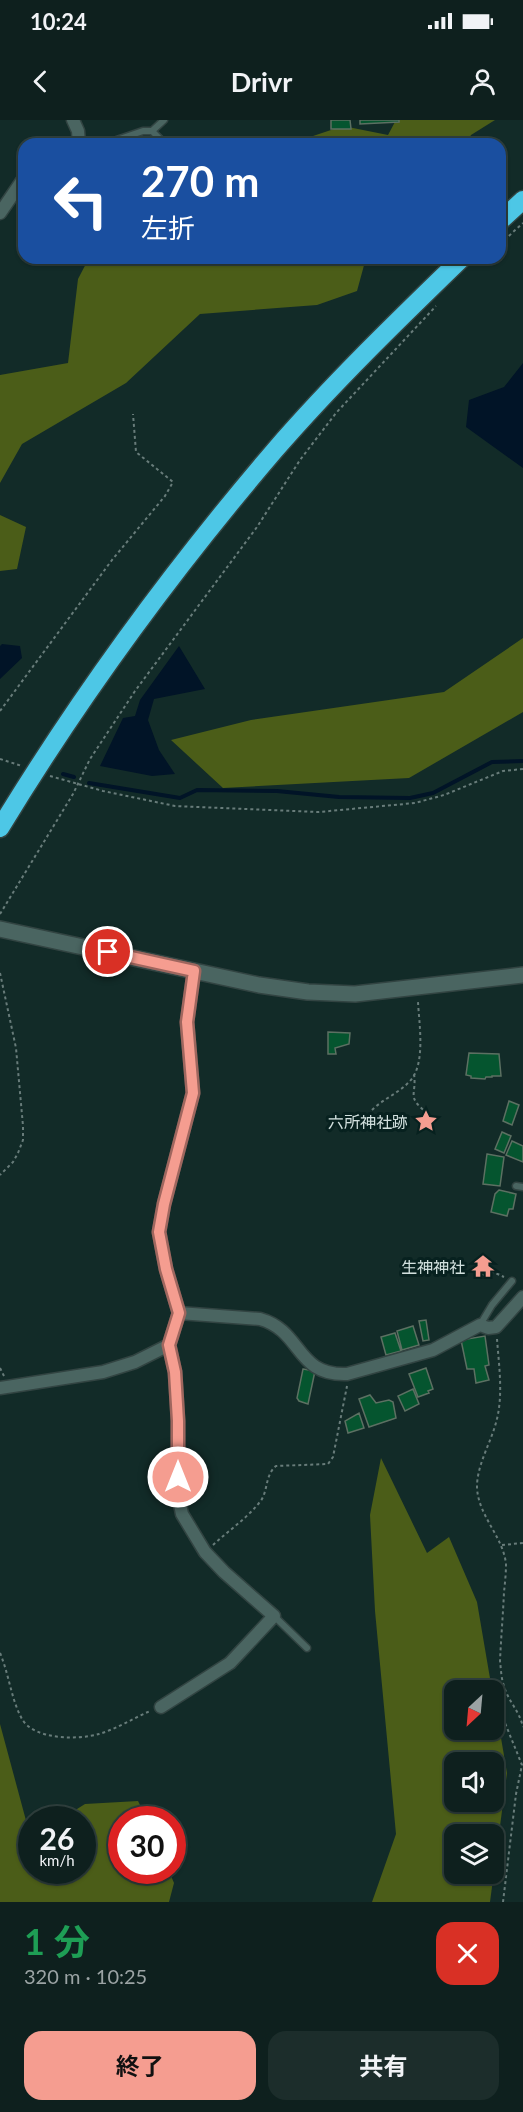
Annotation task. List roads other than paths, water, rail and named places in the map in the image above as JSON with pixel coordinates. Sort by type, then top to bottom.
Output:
[{"type":"highway","points":[[506,216],[523,200]]},
{"type":"highway","points":[[0,828],[96,681],[183,563],[276,449],[381,338],[465,264]]},
{"type":"street","points":[[73,120],[79,138]]},
{"type":"street","points":[[0,213],[18,187]]},
{"type":"street","points":[[0,929],[259,985],[308,992],[355,994],[523,975]]},
{"type":"street","points":[[161,1707],[230,1663],[274,1616],[205,1552],[182,1514],[178,1496],[178,1411],[175,1372],[169,1345],[179,1313],[166,1269],[159,1232],[193,1093],[187,1022],[194,971]]},
{"type":"street","points":[[179,1313],[273,1322],[291,1338],[309,1363],[336,1374],[347,1374],[433,1350],[480,1325],[488,1328],[496,1327],[523,1297]]},
{"type":"street","points":[[0,1388],[103,1372],[135,1362],[169,1345]]},
{"type":"lane","points":[[152,131],[164,120]]},
{"type":"lane","points":[[121,138],[143,130],[152,131],[159,138]]},
{"type":"lane","points":[[480,1325],[492,1305],[512,1281]]},
{"type":"lane","points":[[274,1616],[307,1648]]},
{"type":"water","points":[[523,363],[523,468],[466,427],[469,400],[504,387]]},
{"type":"water","points":[[2,644],[20,646],[22,658],[0,679],[0,646]]},
{"type":"water","points":[[179,646],[205,689],[154,699],[148,720],[159,750],[175,774],[152,776],[100,766],[123,718],[135,716],[140,700]]},
{"type":"waterway","points":[[89,783],[180,798],[197,790],[277,791],[339,797],[410,798],[433,793],[492,762],[523,761]]},
{"type":"waterway","points":[[63,774],[74,777]]},
{"type":"place","name":"六所神社跡","points":[[426,1121]]},
{"type":"place","name":"生神神社","points":[[483,1266]]}]
